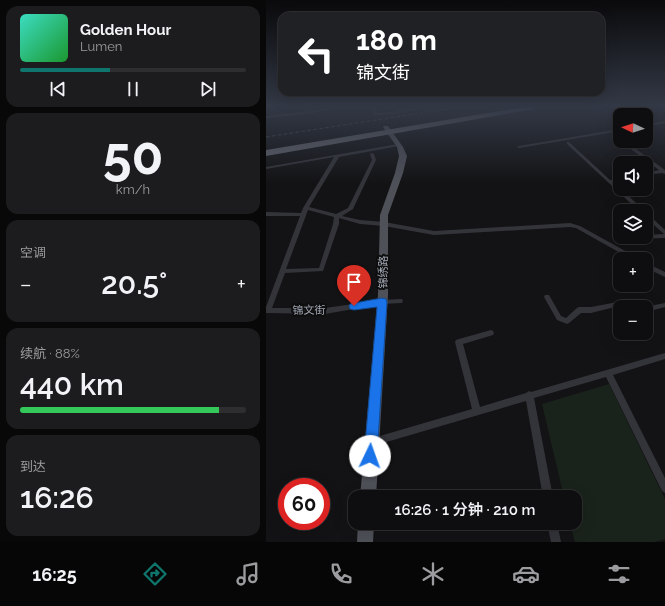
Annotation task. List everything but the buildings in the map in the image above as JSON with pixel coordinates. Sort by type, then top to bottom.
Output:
[{"type":"highway","points":[[266,148],[366,132]]},
{"type":"highway","points":[[266,153],[363,136],[376,132]]},
{"type":"main road","name":"锦绣路","points":[[368,490],[382,302],[384,224],[387,205],[403,160],[402,152],[389,132]]},
{"type":"main road","points":[[363,136],[381,136],[396,142],[399,132]]},
{"type":"main road","points":[[365,542],[366,530]]},
{"type":"street","points":[[519,147],[606,132]]},
{"type":"street","points":[[266,168],[338,155],[396,142]]},
{"type":"street","points":[[568,143],[635,204]]},
{"type":"street","points":[[631,148],[664,172]]},
{"type":"street","points":[[337,216],[350,209],[374,160],[372,154]]},
{"type":"street","points":[[267,310],[306,208],[338,155]]},
{"type":"street","points":[[653,173],[664,172]]},
{"type":"street","points":[[306,208],[360,222],[384,224],[434,233],[570,225],[578,227],[623,252]]},
{"type":"street","points":[[266,214],[304,215]]},
{"type":"street","points":[[283,271],[321,270],[336,224],[337,216]]},
{"type":"street","points":[[653,222],[665,234]]},
{"type":"street","points":[[653,235],[665,234]]},
{"type":"street","points":[[653,269],[665,275]]},
{"type":"street","points":[[547,297],[559,318],[568,321],[579,310],[592,310],[613,305]]},
{"type":"street","name":"锦文街","points":[[267,310],[325,311],[382,302],[400,301]]},
{"type":"street","points":[[653,308],[665,305]]},
{"type":"street","points":[[476,411],[459,342],[491,333]]},
{"type":"street","points":[[371,443],[528,395],[665,356]]},
{"type":"street","points":[[608,372],[665,488]]},
{"type":"street","points":[[528,395],[547,490]]},
{"type":"street","points":[[553,530],[556,542]]},
{"type":"shaded area","points":[[609,384],[665,499],[665,539],[655,542],[575,542],[572,530],[582,530],[582,490],[562,490],[542,404]]},
{"type":"railway","points":[[266,137],[296,132]]},
{"type":"route","points":[[354,306],[382,302],[370,456]]}]
